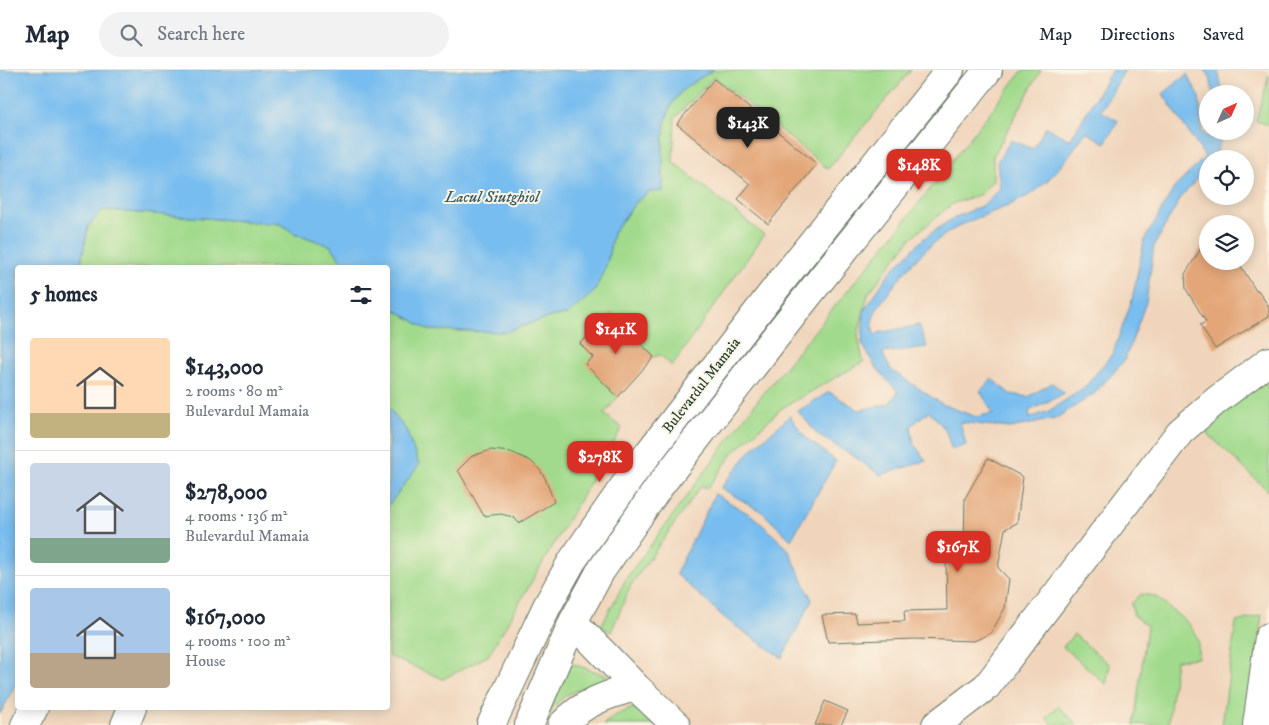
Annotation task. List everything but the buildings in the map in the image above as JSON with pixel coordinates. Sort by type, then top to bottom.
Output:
[{"type":"main road","name":"Bulevardul Mamaia","points":[[490,725],[547,606],[572,560],[634,472],[779,284],[950,70]]},
{"type":"main road","name":"Bulevardul Mamaia","points":[[529,725],[573,622],[600,572],[659,487],[802,303],[988,70]]},
{"type":"main road","points":[[936,725],[987,686],[1180,432],[1216,400],[1269,361]]},
{"type":"main road","points":[[573,622],[676,725]]},
{"type":"main road","points":[[1257,725],[1268,653]]},
{"type":"main road","points":[[565,723],[583,707],[595,700],[615,692],[636,687]]},
{"type":"main road","points":[[25,725],[33,710]]},
{"type":"main road","points":[[125,725],[131,710]]},
{"type":"shaded area","points":[[713,70],[1269,70],[1269,725],[0,725],[0,714],[15,684],[15,710],[390,710],[390,503],[419,464],[406,430],[390,410],[390,307],[429,330],[664,125]]},
{"type":"green space","points":[[713,70],[911,70],[828,169],[714,77],[675,118],[673,162],[764,235],[672,366],[660,355],[654,357],[611,313],[580,344],[593,357],[586,364],[618,397],[604,414],[622,428],[488,656],[443,679],[390,657],[390,503],[419,464],[406,430],[390,410],[390,307],[429,330],[505,332],[554,316],[567,315],[607,263],[613,233],[636,202],[649,192],[663,191],[663,138],[665,124],[674,100],[690,84]]},
{"type":"green space","points":[[1023,70],[1041,70],[993,156],[993,180],[981,194],[952,204],[911,238],[868,294],[858,335],[863,362],[782,408],[733,453],[708,488],[701,486],[631,585],[611,632],[601,626],[627,577],[754,405],[904,222]]},
{"type":"green space","points":[[1269,75],[1269,125],[1256,121]]},
{"type":"green space","points":[[102,210],[281,224],[294,233],[331,246],[345,265],[81,265],[88,227]]},
{"type":"green space","points":[[1264,381],[1269,388],[1269,492],[1202,428]]},
{"type":"green space","points":[[1141,594],[1155,596],[1189,624],[1198,639],[1198,658],[1176,660],[1168,725],[1134,725],[1147,626],[1134,616],[1131,604]]},
{"type":"green space","points":[[1262,615],[1246,725],[1222,725],[1236,622]]},
{"type":"green space","points":[[1074,634],[1110,665],[1106,684],[1063,647]]},
{"type":"green space","points":[[571,663],[608,676],[608,680],[602,684],[573,692],[561,699],[552,710],[545,725],[542,725]]},
{"type":"green space","points":[[1058,706],[1078,725],[1054,725],[1046,718]]},
{"type":"green space","points":[[635,707],[650,713],[663,725],[603,725],[614,716]]},
{"type":"water","name":"Lacul Siutghiol","points":[[0,70],[713,70],[683,90],[674,100],[669,112],[663,138],[663,191],[649,192],[636,202],[613,233],[607,263],[595,291],[567,315],[554,316],[505,332],[429,330],[390,307],[390,265],[345,265],[331,246],[294,233],[281,224],[102,210],[88,227],[80,265],[15,265],[15,686],[0,714]]},
{"type":"water","points":[[1112,70],[1125,70],[1101,111],[1118,121],[1105,143],[1086,132],[1065,161],[1040,187],[1020,200],[965,223],[935,242],[909,267],[877,309],[873,319],[873,330],[875,336],[878,333],[919,325],[927,347],[882,353],[891,370],[942,404],[976,417],[993,413],[980,391],[992,379],[1010,394],[1028,397],[1052,383],[1065,393],[1029,411],[1030,418],[1049,411],[1085,387],[1113,353],[1132,300],[1144,241],[1174,188],[1199,163],[1199,176],[1180,199],[1154,246],[1146,302],[1125,360],[1094,394],[1055,419],[1010,428],[960,422],[966,445],[952,450],[945,429],[929,411],[911,426],[914,444],[926,461],[880,475],[858,459],[818,435],[798,411],[829,392],[859,410],[889,404],[898,392],[875,366],[862,343],[864,311],[889,273],[923,239],[950,220],[983,205],[1000,188],[997,162],[1011,140],[1033,149],[1046,127],[1070,140]]},
{"type":"water","points":[[1205,70],[1218,70],[1221,85],[1211,85],[1210,77]]},
{"type":"water","points":[[1187,74],[1199,96],[1199,140],[1221,140],[1218,150],[1200,150],[1163,94]]},
{"type":"water","points":[[390,410],[406,430],[419,465],[390,503]]},
{"type":"water","points":[[790,416],[806,438],[836,461],[791,540],[762,512],[721,488],[751,450]]},
{"type":"water","points":[[715,494],[754,517],[788,549],[812,600],[782,658],[727,620],[676,574]]}]
